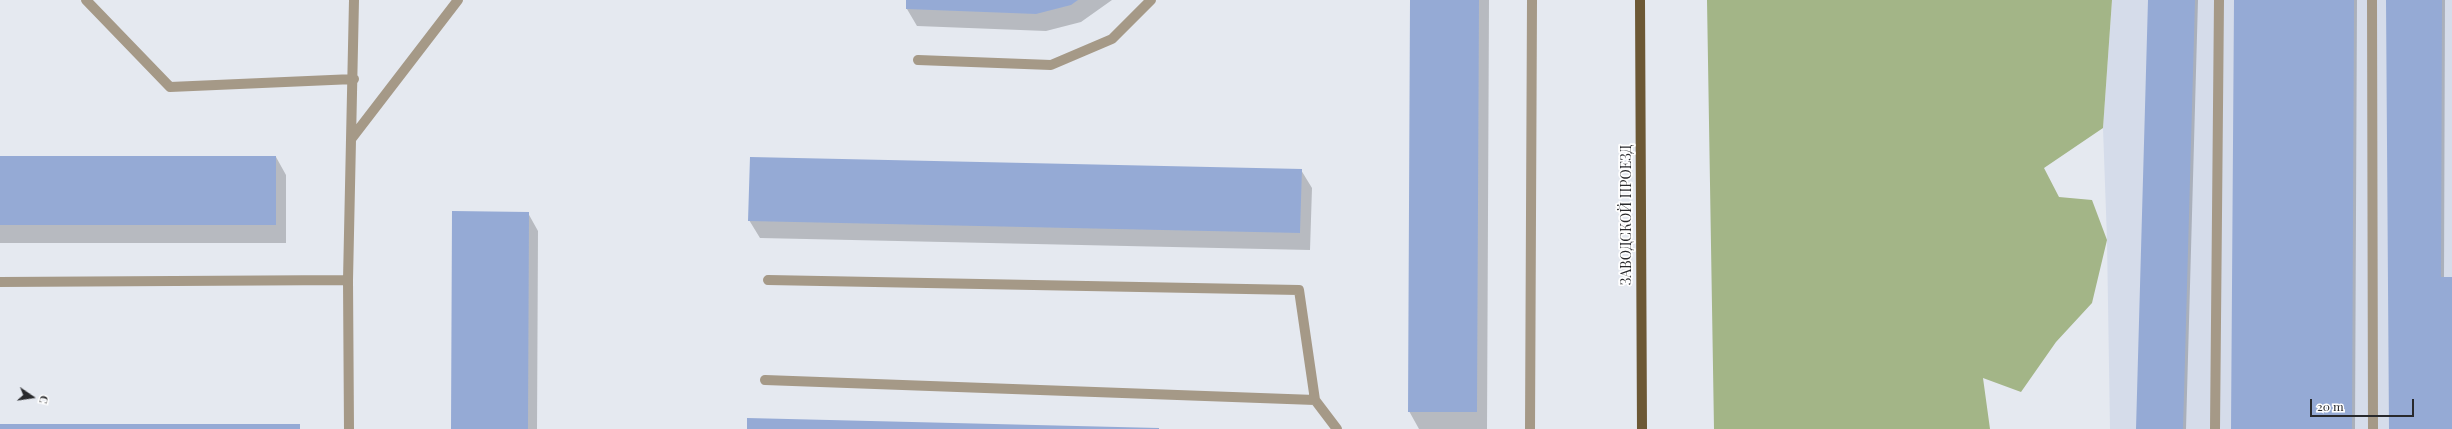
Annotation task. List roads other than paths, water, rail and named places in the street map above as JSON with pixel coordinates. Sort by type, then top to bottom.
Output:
[{"type":"main road","name":"ЗАВОДСКОЙ ПРОЕЗД","points":[[1640,0],[1642,429]]},
{"type":"lane","points":[[86,0],[170,87],[354,79]]},
{"type":"lane","points":[[349,429],[348,280],[354,79],[354,0]]},
{"type":"lane","points":[[352,138],[458,0]]},
{"type":"lane","points":[[918,60],[1051,65],[1112,39],[1150,0]]},
{"type":"lane","points":[[1530,429],[1532,0]]},
{"type":"lane","points":[[2215,429],[2219,0]]},
{"type":"lane","points":[[2372,0],[2373,429]]},
{"type":"lane","points":[[0,282],[348,280]]},
{"type":"lane","points":[[768,280],[1299,290],[1315,400],[1337,429]]},
{"type":"lane","points":[[765,380],[1315,400]]}]
